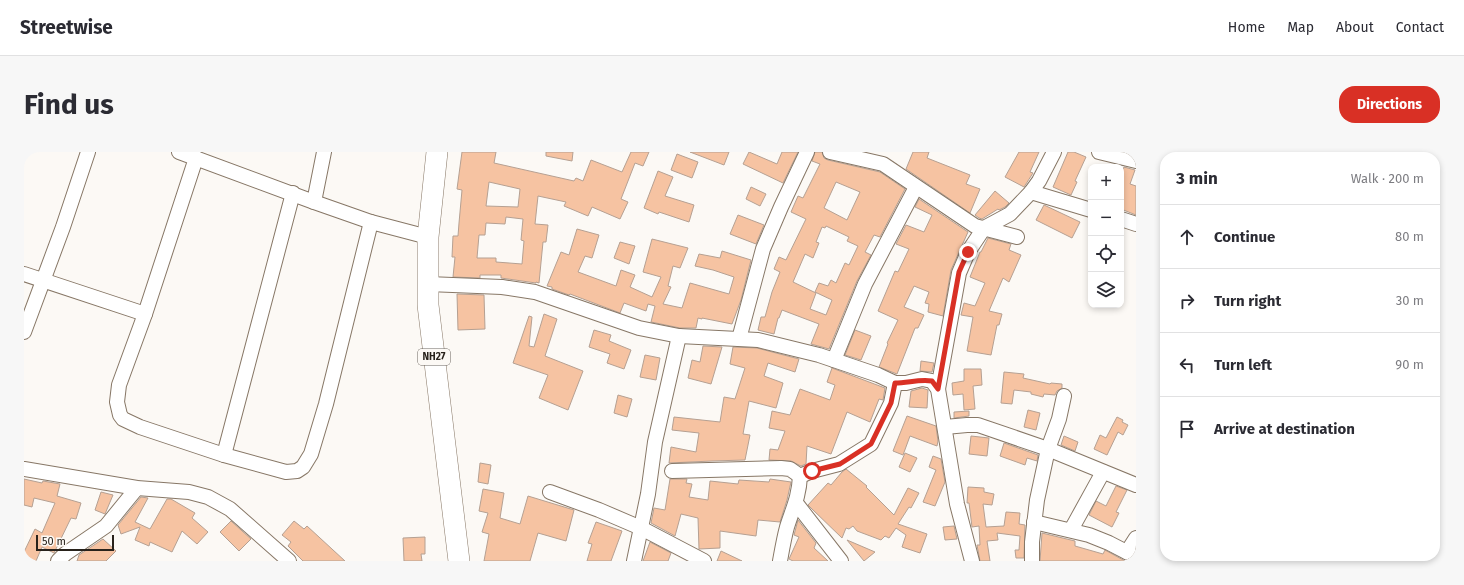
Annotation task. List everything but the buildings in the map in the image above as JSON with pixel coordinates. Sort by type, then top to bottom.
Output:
[{"type":"highway","name":"NH27","points":[[437,152],[428,237],[428,306],[459,561]]},
{"type":"street","points":[[24,332],[63,227],[88,152]]},
{"type":"street","points":[[180,152],[371,222],[428,237]]},
{"type":"street","points":[[314,202],[324,152]]},
{"type":"street","points":[[740,339],[764,249],[781,207],[807,152]]},
{"type":"street","points":[[830,152],[883,164],[975,226],[1018,237]]},
{"type":"street","points":[[972,561],[957,504],[938,389],[959,272],[968,252],[984,228],[1010,214],[1031,192],[1039,181],[1054,152]]},
{"type":"street","points":[[1099,152],[1136,161]]},
{"type":"street","points":[[196,158],[145,314],[119,385],[117,402],[120,415],[123,419],[140,427],[224,455],[286,472],[297,471],[303,467],[311,454],[326,404],[371,222]]},
{"type":"street","points":[[834,360],[865,284],[916,187]]},
{"type":"street","points":[[1031,192],[1088,209]]},
{"type":"street","points":[[224,455],[293,194]]},
{"type":"street","points":[[1124,220],[1136,224]]},
{"type":"street","points":[[24,274],[145,314]]},
{"type":"street","points":[[428,284],[502,287],[535,292],[639,328],[679,336],[758,340],[834,360],[878,375],[895,383],[906,383],[922,379],[932,381],[938,389]]},
{"type":"street","points":[[634,561],[648,494],[655,442],[679,336]]},
{"type":"street","points":[[800,476],[812,471],[840,464],[871,444],[891,403],[895,383]]},
{"type":"street","points":[[1032,561],[1032,542],[1037,500],[1048,449],[1059,419],[1064,396]]},
{"type":"street","points":[[945,427],[978,425],[1048,449],[1136,485]]},
{"type":"street","points":[[24,468],[137,488],[189,492],[208,497],[230,509],[289,561]]},
{"type":"street","points":[[672,472],[781,468],[790,469],[800,476]]},
{"type":"street","points":[[1071,530],[1103,472]]},
{"type":"street","points":[[780,561],[787,527],[796,504],[800,476]]},
{"type":"street","points":[[58,561],[65,554],[106,526],[137,488]]},
{"type":"street","points":[[550,492],[599,510],[641,528],[704,561]]},
{"type":"street","points":[[796,504],[841,561]]},
{"type":"street","points":[[1034,522],[1071,530],[1109,543],[1131,554],[1136,538]]},
{"type":"route","points":[[812,471],[840,464],[871,444],[891,403],[895,383],[906,383],[922,379],[932,381],[938,389],[959,272],[968,252]]}]
